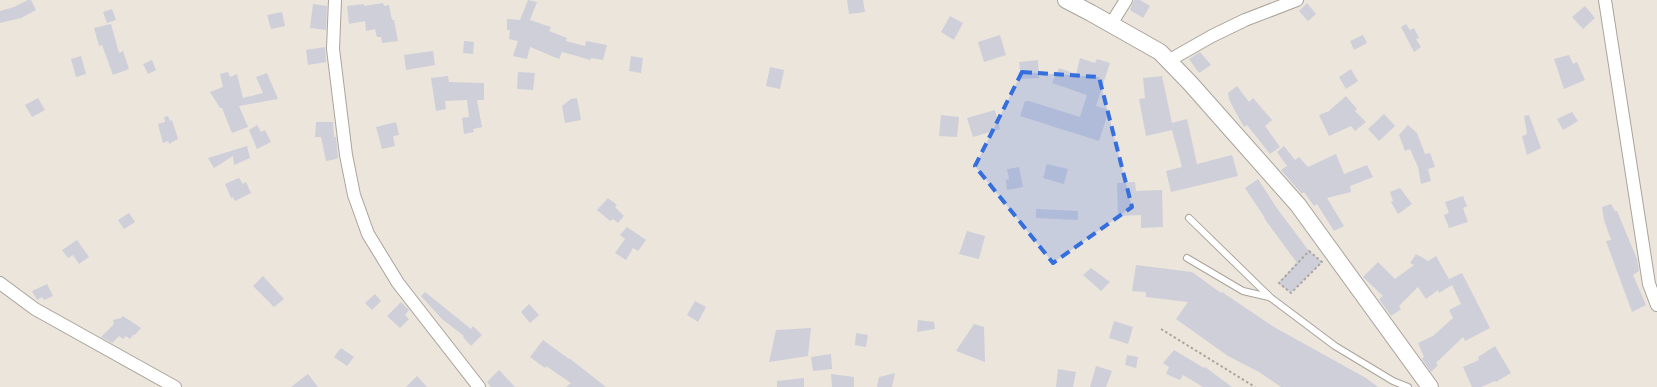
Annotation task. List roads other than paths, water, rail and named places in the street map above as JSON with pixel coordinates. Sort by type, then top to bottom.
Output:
[{"type":"street","points":[[334,0],[333,49],[346,155],[354,195],[368,234],[398,283],[479,387]]},
{"type":"street","points":[[1066,0],[1160,52],[1298,205],[1430,387]]},
{"type":"street","points":[[1111,24],[1126,0]]},
{"type":"street","points":[[1168,61],[1245,20],[1297,0]]},
{"type":"street","points":[[1605,0],[1649,284],[1657,305]]},
{"type":"street","points":[[0,283],[35,309],[175,387]]},
{"type":"lane","points":[[1189,218],[1271,298],[1335,346],[1394,382],[1408,387]]},
{"type":"lane","points":[[1187,258],[1243,291],[1271,298]]}]
